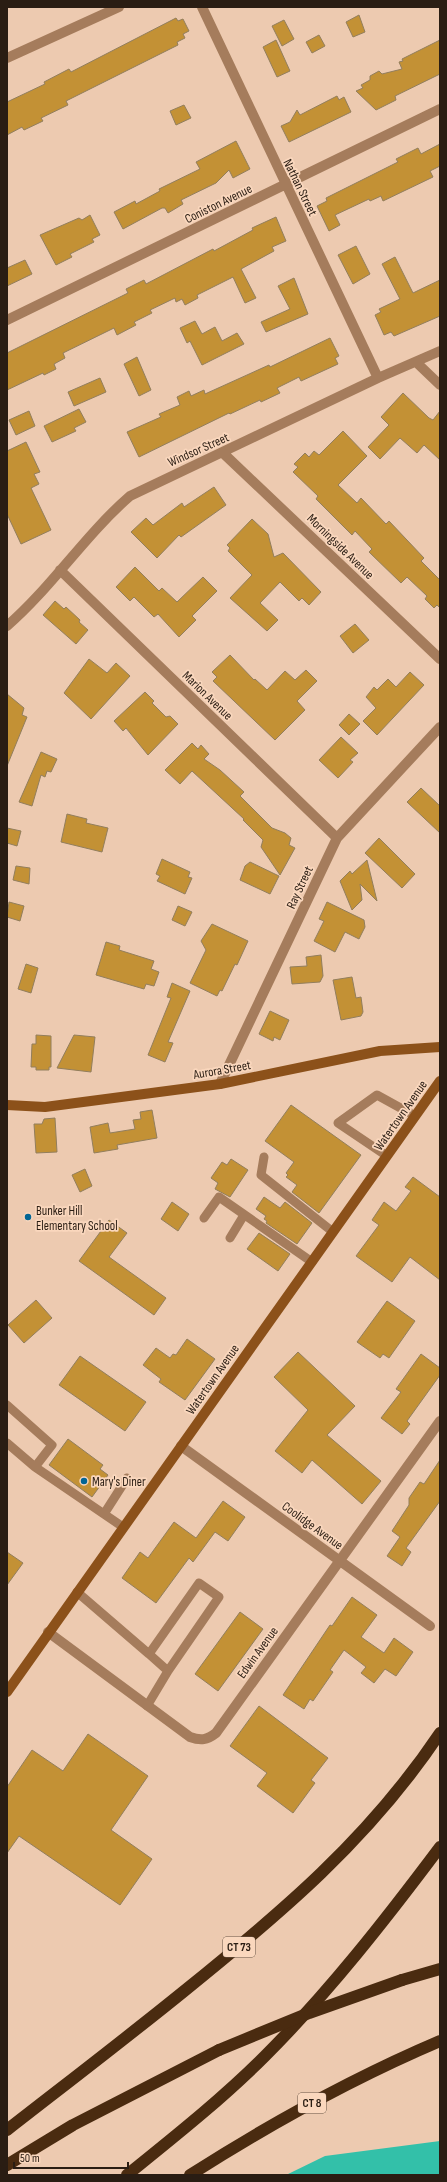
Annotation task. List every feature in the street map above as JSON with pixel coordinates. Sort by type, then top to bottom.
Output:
[{"type":"highway","name":"CT 73","points":[[7,2130],[237,1949],[292,1902],[337,1860],[379,1814],[440,1733]]},
{"type":"highway","points":[[127,2175],[206,2111],[265,2056],[350,1960],[440,1847]]},
{"type":"highway","points":[[7,2165],[73,2125],[220,2050],[309,2013],[402,1980],[440,1970]]},
{"type":"highway","name":"CT 8","points":[[190,2175],[293,2113],[376,2070],[440,2041]]},
{"type":"main road","name":"Aurora Street","points":[[7,1105],[45,1106],[220,1084],[380,1051],[440,1047]]},
{"type":"main road","name":"Watertown Avenue","points":[[7,1692],[48,1632],[440,1081]]},
{"type":"street","points":[[7,58],[119,7]]},
{"type":"street","name":"Nathan Street","points":[[202,7],[378,378]]},
{"type":"street","name":"Coniston Avenue","points":[[7,320],[440,109]]},
{"type":"street","name":"Windsor Street","points":[[7,626],[60,570],[105,518],[130,496],[378,378],[416,363],[440,351]]},
{"type":"street","points":[[416,363],[440,385]]},
{"type":"street","name":"Morningside Avenue","points":[[223,453],[440,659]]},
{"type":"street","name":"Marion Avenue","points":[[60,570],[336,838]]},
{"type":"street","name":"Ray Street","points":[[220,1084],[336,838],[440,727]]},
{"type":"street","name":"Edwin Avenue","points":[[48,1632],[190,1738],[200,1741],[208,1739],[216,1733],[440,1420]]},
{"type":"street","name":"Coolidge Avenue","points":[[181,1446],[430,1626]]},
{"type":"lane","points":[[387,1156],[338,1124],[377,1095],[415,1116]]},
{"type":"lane","points":[[264,1157],[260,1175],[333,1232]]},
{"type":"lane","points":[[204,1218],[219,1197],[312,1262]]},
{"type":"lane","points":[[230,1238],[244,1215]]},
{"type":"lane","points":[[7,1405],[52,1444],[35,1467]]},
{"type":"lane","points":[[7,1443],[35,1467],[123,1527]]},
{"type":"lane","points":[[104,1514],[127,1478]]},
{"type":"lane","points":[[147,1706],[168,1671],[219,1597],[199,1583],[149,1654]]},
{"type":"lane","points":[[77,1592],[168,1671]]},
{"type":"water","points":[[440,2141],[440,2175],[286,2175],[325,2156]]},
{"type":"building","points":[[359,15],[365,32],[353,37],[346,22]]},
{"type":"building","points":[[176,18],[178,21],[183,19],[189,31],[183,34],[185,38],[177,42],[178,45],[66,101],[68,105],[41,118],[43,121],[24,130],[22,127],[7,135],[7,102],[45,84],[44,82],[69,69],[71,72]]},
{"type":"building","points":[[284,20],[294,39],[282,46],[272,26]]},
{"type":"building","points":[[319,35],[325,46],[312,53],[306,42]]},
{"type":"building","points":[[276,40],[290,71],[277,77],[263,47]]},
{"type":"building","points":[[440,40],[440,74],[395,96],[396,100],[376,110],[356,91],[363,88],[361,85],[370,80],[370,76],[379,71],[382,74],[402,69],[399,62],[403,61],[402,59]]},
{"type":"building","points":[[337,96],[339,100],[344,97],[351,112],[289,142],[281,126],[290,122],[297,110],[300,115]]},
{"type":"building","points":[[184,105],[191,118],[176,125],[170,111]]},
{"type":"building","points":[[236,141],[250,169],[233,178],[229,170],[216,183],[181,200],[183,204],[168,213],[165,208],[162,208],[123,229],[114,212],[135,201],[136,204],[160,191],[159,189],[200,169],[196,162]]},
{"type":"building","points":[[440,144],[440,166],[430,171],[433,177],[383,201],[381,196],[370,201],[369,199],[335,215],[340,225],[329,231],[317,206],[327,201],[326,198],[398,162],[396,159],[418,148],[421,154]]},
{"type":"building","points":[[90,215],[100,235],[92,239],[94,242],[70,254],[72,257],[56,265],[40,235],[79,218],[82,220]]},
{"type":"building","points":[[276,217],[286,241],[272,247],[274,251],[241,269],[256,298],[245,303],[233,277],[197,295],[198,298],[185,305],[182,299],[176,302],[175,298],[150,310],[152,313],[134,322],[136,325],[117,335],[114,328],[63,353],[65,358],[54,364],[56,369],[44,375],[43,373],[7,390],[7,353],[128,293],[126,289],[144,280],[146,284],[213,249],[214,251],[253,230],[252,228]]},
{"type":"building","points":[[356,246],[370,274],[353,284],[338,255]]},
{"type":"building","points":[[395,257],[413,293],[440,280],[440,316],[394,336],[391,332],[384,335],[375,315],[381,312],[379,309],[400,299],[382,264]]},
{"type":"building","points":[[25,260],[32,274],[7,286],[7,268]]},
{"type":"building","points":[[294,278],[308,314],[266,332],[261,322],[290,309],[278,286]]},
{"type":"building","points":[[195,321],[202,334],[215,327],[222,341],[237,333],[244,344],[202,365],[190,341],[187,343],[180,328]]},
{"type":"building","points":[[330,338],[339,356],[335,358],[338,364],[301,381],[299,377],[277,388],[280,393],[261,402],[260,400],[230,414],[229,413],[139,457],[127,432],[161,417],[159,414],[180,405],[177,397],[189,391],[191,396],[204,390],[205,394],[269,365],[270,367]]},
{"type":"building","points":[[137,357],[151,390],[139,396],[124,364]]},
{"type":"building","points":[[100,378],[106,392],[74,406],[68,392]]},
{"type":"building","points":[[403,393],[433,420],[440,411],[440,460],[424,445],[417,453],[400,438],[380,459],[368,447],[389,425],[381,417]]},
{"type":"building","points":[[79,409],[86,422],[74,428],[76,431],[52,442],[44,426]]},
{"type":"building","points":[[29,411],[35,426],[16,435],[9,420]]},
{"type":"building","points":[[343,431],[367,456],[338,485],[357,503],[361,498],[386,524],[389,521],[424,558],[421,561],[440,580],[440,608],[437,605],[434,608],[425,599],[427,596],[407,577],[401,583],[369,552],[372,549],[355,531],[352,535],[316,499],[318,496],[293,472],[298,467],[294,464],[305,453],[309,457],[314,451],[319,455]]},
{"type":"building","points":[[26,442],[40,472],[34,474],[39,484],[31,488],[51,530],[21,544],[7,514],[7,451]]},
{"type":"building","points":[[214,487],[226,505],[181,537],[179,535],[157,558],[131,532],[146,518],[153,525],[182,503],[184,507]]},
{"type":"building","points":[[252,519],[268,534],[274,557],[283,553],[321,592],[309,605],[302,598],[299,601],[280,582],[260,603],[278,620],[267,631],[230,598],[252,575],[228,551],[230,548],[227,545]]},
{"type":"building","points":[[135,567],[159,591],[162,588],[177,602],[203,577],[217,591],[192,616],[196,620],[179,637],[158,614],[154,617],[134,597],[130,601],[116,587]]},
{"type":"building","points":[[55,601],[64,609],[66,607],[88,630],[76,644],[43,615]]},
{"type":"building","points":[[355,624],[369,640],[353,653],[340,636]]},
{"type":"building","points":[[230,655],[254,680],[255,679],[267,690],[285,671],[295,680],[306,670],[317,681],[297,701],[305,710],[275,740],[213,681],[217,677],[212,672]]},
{"type":"building","points":[[89,659],[107,673],[116,663],[130,676],[91,719],[64,693]]},
{"type":"building","points":[[410,672],[424,685],[377,735],[363,721],[376,708],[366,697],[374,687],[377,690],[388,679],[396,687]]},
{"type":"building","points":[[145,692],[154,701],[152,703],[166,717],[170,716],[178,724],[148,755],[126,728],[123,731],[114,721]]},
{"type":"building","points":[[7,694],[24,708],[22,715],[27,717],[7,766]]},
{"type":"building","points":[[349,714],[360,724],[349,735],[339,725]]},
{"type":"building","points":[[341,737],[358,753],[350,760],[353,762],[338,778],[319,760]]},
{"type":"building","points":[[192,743],[198,749],[201,745],[209,754],[204,759],[220,770],[244,792],[240,796],[272,828],[285,833],[291,838],[289,845],[295,848],[280,875],[261,847],[263,840],[243,820],[244,819],[192,771],[180,784],[165,770]]},
{"type":"building","points":[[41,752],[57,759],[51,772],[47,771],[45,777],[41,775],[32,806],[19,802]]},
{"type":"building","points":[[421,788],[440,806],[440,833],[407,802]]},
{"type":"building","points":[[67,814],[87,819],[86,823],[108,828],[102,852],[61,842]]},
{"type":"building","points":[[7,828],[21,831],[17,846],[7,843]]},
{"type":"building","points":[[379,838],[415,874],[402,888],[365,853]]},
{"type":"building","points":[[162,859],[190,872],[188,877],[192,878],[185,894],[157,881],[160,876],[156,874]]},
{"type":"building","points":[[367,860],[377,901],[360,884],[362,900],[352,910],[340,881],[350,871],[352,874]]},
{"type":"building","points":[[250,862],[279,876],[270,894],[240,880],[245,866]]},
{"type":"building","points":[[16,866],[30,868],[29,884],[13,880]]},
{"type":"building","points":[[9,902],[24,906],[20,921],[7,917]]},
{"type":"building","points":[[327,902],[364,920],[365,927],[359,939],[345,932],[335,952],[314,941],[324,921],[319,919]]},
{"type":"building","points":[[178,906],[192,912],[185,926],[172,920]]},
{"type":"building","points":[[212,924],[248,941],[237,965],[235,964],[222,991],[220,990],[217,996],[190,983],[206,950],[201,941]]},
{"type":"building","points":[[106,942],[120,946],[119,950],[154,961],[151,969],[159,972],[154,986],[146,984],[144,989],[96,975]]},
{"type":"building","points":[[321,955],[323,976],[320,982],[292,984],[290,967],[307,966],[306,957]]},
{"type":"building","points":[[26,964],[38,968],[31,993],[18,989]]},
{"type":"building","points":[[352,977],[356,998],[361,997],[363,1012],[361,1016],[341,1020],[333,980]]},
{"type":"building","points":[[172,983],[190,991],[168,1042],[173,1043],[165,1062],[148,1055],[171,998],[167,997]]},
{"type":"building","points":[[270,1011],[289,1020],[280,1040],[274,1037],[273,1041],[259,1034]]},
{"type":"building","points":[[36,1035],[51,1036],[51,1067],[49,1067],[49,1070],[36,1070],[36,1067],[31,1067],[32,1044],[36,1044]]},
{"type":"building","points":[[74,1035],[95,1037],[91,1072],[57,1068]]},
{"type":"building","points":[[291,1105],[361,1155],[319,1213],[292,1192],[297,1185],[286,1177],[288,1175],[286,1173],[294,1162],[265,1141]]},
{"type":"building","points":[[152,1110],[157,1138],[117,1145],[118,1149],[94,1153],[90,1127],[108,1123],[110,1133],[135,1129],[133,1120],[141,1119],[140,1112]]},
{"type":"building","points":[[55,1118],[57,1152],[36,1153],[34,1124],[42,1124],[44,1119]]},
{"type":"building","points":[[231,1159],[248,1170],[230,1197],[215,1189],[218,1183],[211,1178],[222,1162],[227,1165]]},
{"type":"building","points":[[85,1169],[92,1186],[80,1192],[72,1175]]},
{"type":"building","points":[[413,1177],[440,1197],[440,1280],[410,1257],[392,1282],[356,1256],[379,1225],[372,1220],[384,1202],[396,1211],[411,1191],[405,1187]]},
{"type":"building","points":[[264,1197],[280,1208],[285,1202],[312,1223],[297,1244],[266,1223],[267,1221],[264,1219],[266,1216],[256,1209]]},
{"type":"building","points":[[172,1202],[189,1214],[178,1231],[161,1219]]},
{"type":"building","points":[[109,1220],[127,1233],[109,1257],[166,1298],[154,1315],[79,1261]]},
{"type":"building","points":[[259,1233],[290,1254],[278,1271],[247,1249]]},
{"type":"building","points":[[36,1300],[52,1318],[24,1343],[8,1325]]},
{"type":"building","points":[[387,1301],[415,1321],[389,1358],[383,1354],[380,1358],[357,1342]]},
{"type":"building","points":[[187,1339],[215,1359],[185,1400],[159,1382],[161,1379],[143,1365],[156,1348],[170,1358],[173,1354],[176,1355]]},
{"type":"building","points":[[298,1352],[355,1406],[327,1435],[381,1481],[362,1504],[312,1460],[302,1473],[275,1451],[308,1410],[274,1377]]},
{"type":"building","points":[[421,1354],[440,1368],[440,1375],[407,1421],[410,1424],[402,1434],[381,1418],[401,1392],[396,1389]]},
{"type":"building","points":[[80,1356],[146,1402],[125,1431],[59,1385]]},
{"type":"building","points":[[68,1439],[103,1465],[100,1469],[108,1475],[92,1497],[49,1465]]},
{"type":"building","points":[[440,1460],[440,1501],[406,1548],[411,1552],[402,1566],[387,1556],[400,1537],[392,1531],[409,1505],[409,1498],[420,1482],[424,1484]]},
{"type":"building","points":[[223,1501],[245,1517],[228,1541],[215,1532],[193,1562],[189,1558],[156,1603],[122,1578],[140,1552],[148,1558],[174,1522],[196,1538]]},
{"type":"building","points":[[7,1552],[23,1563],[7,1585]]},
{"type":"building","points":[[352,1597],[377,1615],[361,1637],[384,1653],[394,1638],[413,1652],[396,1676],[385,1669],[374,1683],[361,1673],[366,1667],[344,1650],[330,1670],[333,1672],[313,1701],[310,1699],[304,1709],[283,1695],[330,1625],[332,1626]]},
{"type":"building","points":[[240,1612],[263,1629],[218,1691],[195,1674]]},
{"type":"building","points":[[259,1706],[328,1758],[311,1780],[315,1783],[293,1813],[257,1786],[267,1773],[230,1746]]},
{"type":"building","points":[[88,1734],[148,1776],[111,1830],[152,1859],[120,1905],[19,1836],[7,1853],[7,1787],[32,1750],[63,1771]]},
{"type":"place","name":"Bunker Hill Elementary School","points":[[28,1217]]},
{"type":"place","name":"Mary's Diner","points":[[84,1481]]}]
